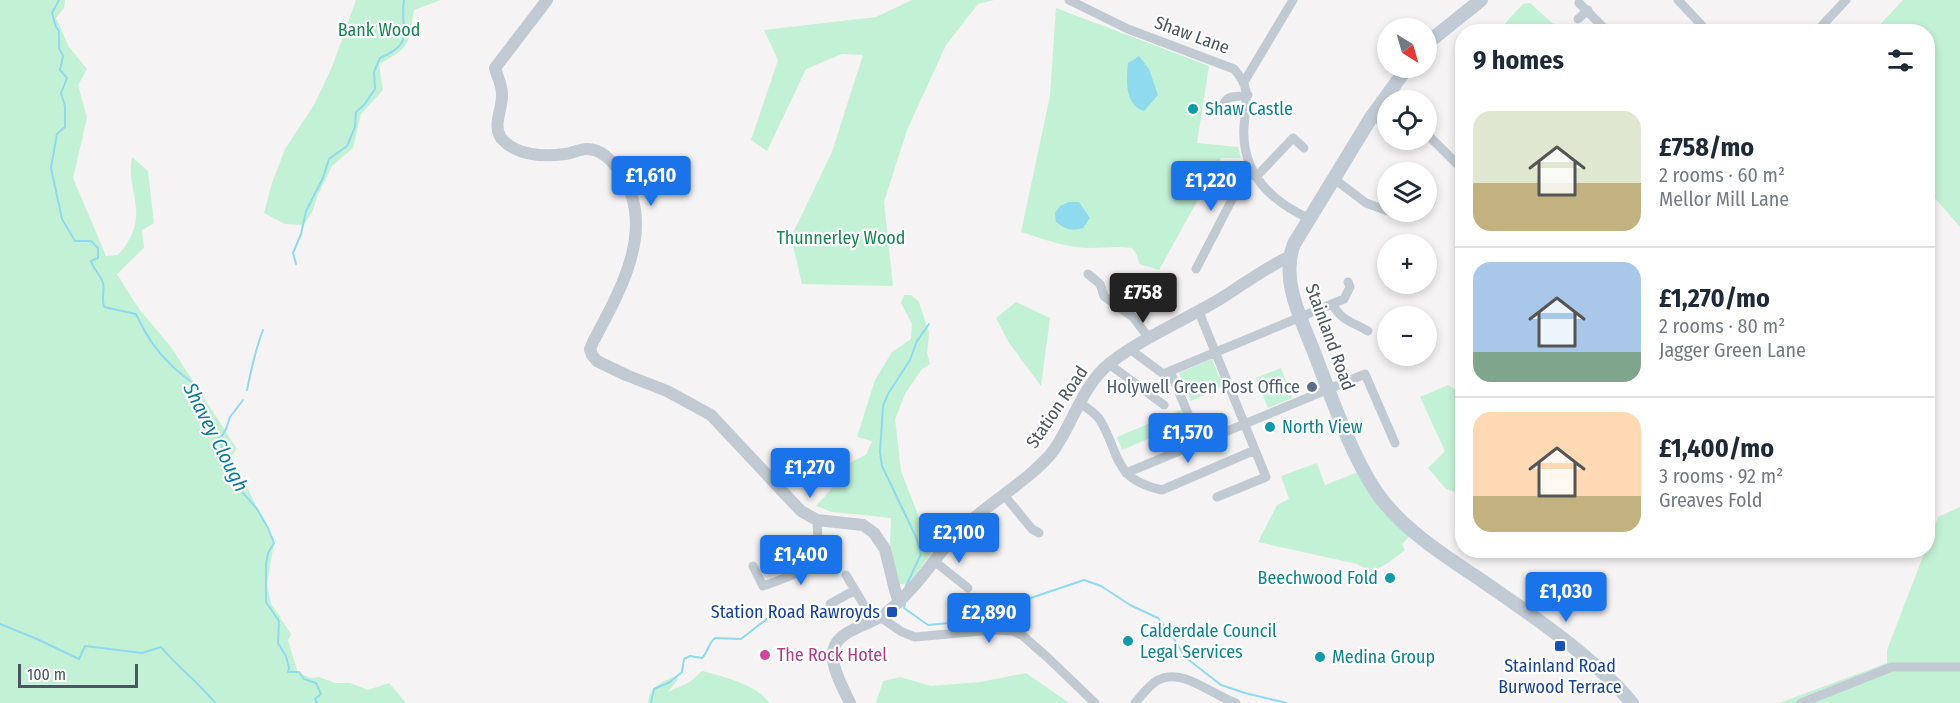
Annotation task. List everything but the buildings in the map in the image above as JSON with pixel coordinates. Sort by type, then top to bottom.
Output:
[{"type":"main road","points":[[1437,35],[1481,0]]},
{"type":"main road","points":[[1289,257],[1294,244],[1333,178],[1372,116],[1400,78]]},
{"type":"main road","name":"Stainland Road","points":[[1289,257],[1288,274],[1300,317],[1362,468],[1378,494],[1402,521],[1445,556],[1571,646],[1608,676],[1632,703]]},
{"type":"street","points":[[547,0],[495,68],[502,93],[497,129],[501,138],[523,153],[565,154],[587,149],[600,152],[612,161],[622,174],[636,206],[637,235],[627,273],[593,342],[592,355],[597,361],[667,391],[711,415],[801,511],[817,520],[863,525],[874,533],[885,549],[894,590],[900,601]]},
{"type":"street","name":"Shaw Lane","points":[[1069,0],[1128,29],[1234,69],[1244,82]]},
{"type":"street","points":[[1293,0],[1244,82],[1248,94],[1244,129],[1245,152],[1254,174],[1276,199],[1310,219]]},
{"type":"street","points":[[1678,0],[1700,24]]},
{"type":"street","points":[[1824,24],[1846,0]]},
{"type":"street","points":[[1579,3],[1601,24]]},
{"type":"street","points":[[1578,19],[1588,10]]},
{"type":"street","points":[[1221,112],[1224,101],[1232,95],[1248,94]]},
{"type":"street","points":[[1372,116],[1377,119]]},
{"type":"street","points":[[1196,269],[1238,190],[1293,138],[1304,148]]},
{"type":"street","points":[[1437,144],[1455,162]]},
{"type":"street","points":[[1333,178],[1366,203],[1377,207]]},
{"type":"street","name":"Station Road","points":[[850,703],[834,664],[833,650],[837,642],[844,635],[877,619],[900,601],[950,540],[967,523],[1004,495],[1053,451],[1078,402],[1095,378],[1109,364],[1149,338],[1198,312],[1274,263],[1289,257]]},
{"type":"street","points":[[1088,274],[1100,284],[1104,296],[1133,317],[1149,338]]},
{"type":"street","points":[[1166,372],[1344,299],[1350,287],[1348,282]]},
{"type":"street","points":[[1332,304],[1341,318],[1356,323],[1368,331]]},
{"type":"street","points":[[1198,312],[1266,477],[1216,497]]},
{"type":"street","points":[[1131,350],[1166,372],[1175,383],[1200,442]]},
{"type":"street","points":[[1109,364],[1164,405]]},
{"type":"street","points":[[1123,470],[1200,442],[1365,374],[1395,443]]},
{"type":"street","points":[[1078,402],[1099,418],[1123,470],[1149,487],[1162,490],[1255,450]]},
{"type":"street","points":[[1004,495],[1032,529],[1039,533]]},
{"type":"street","points":[[753,566],[764,586],[793,575],[803,568],[812,560],[817,549],[817,520]]},
{"type":"street","points":[[934,561],[968,588]]},
{"type":"street","points":[[846,575],[877,619],[915,638],[993,630],[1013,631],[1023,636],[1095,703]]},
{"type":"street","points":[[830,604],[855,590]]},
{"type":"street","points":[[1801,703],[1892,667],[1960,667]]},
{"type":"street","points":[[1135,703],[1158,681],[1172,676],[1188,680],[1225,700],[1236,703]]},
{"type":"green space","points":[[0,0],[65,0],[64,8],[56,18],[69,47],[87,69],[78,85],[87,118],[73,178],[106,256],[118,255],[134,228],[136,211],[131,173],[132,157],[148,171],[154,223],[142,230],[144,248],[117,274],[139,309],[171,347],[237,449],[232,456],[274,543],[267,584],[271,604],[281,618],[277,620],[281,619],[291,634],[288,640],[298,673],[335,683],[350,683],[368,690],[389,683],[406,703],[0,703]]},
{"type":"green space","name":"Bank Wood","points":[[356,0],[441,0],[414,10],[409,38],[403,49],[379,64],[383,90],[361,114],[353,148],[332,166],[304,225],[285,224],[264,213],[272,183],[285,149],[314,105],[332,67]]},
{"type":"green space","name":"Thunnerley Wood","points":[[912,0],[994,0],[978,4],[946,45],[907,130],[884,202],[893,286],[802,284],[791,237],[832,152],[863,55],[842,54],[806,69],[767,151],[751,140],[778,60],[764,30],[876,17]]},
{"type":"green space","points":[[1903,0],[1960,0],[1960,227],[1935,198],[1935,24],[1881,24]]},
{"type":"green space","points":[[1530,3],[1554,24],[1504,24],[1523,4]]},
{"type":"green space","points":[[1056,8],[1209,66],[1197,143],[1238,147],[1241,158],[1221,158],[1159,270],[1139,264],[1132,248],[1076,247],[1021,232],[1050,96]]},
{"type":"green space","points":[[904,295],[911,295],[919,302],[929,333],[927,353],[930,364],[922,369],[906,392],[895,419],[901,471],[922,525],[936,542],[930,555],[909,583],[898,585],[890,543],[891,518],[832,512],[816,506],[846,467],[866,455],[872,441],[857,437],[875,380],[892,352],[911,339],[912,324],[901,303]]},
{"type":"green space","points":[[1016,302],[1050,318],[1041,386],[1009,343],[996,318]]},
{"type":"green space","points":[[1212,359],[1223,386],[1191,401],[1179,373]]},
{"type":"green space","points":[[1281,368],[1292,398],[1268,408],[1256,378]]},
{"type":"green space","points":[[1448,385],[1455,389],[1455,492],[1446,489],[1428,468],[1445,451],[1420,397]]},
{"type":"green space","points":[[1183,409],[1188,422],[1122,450],[1117,437]]},
{"type":"green space","points":[[1317,463],[1325,485],[1358,472],[1371,494],[1409,537],[1402,544],[1405,550],[1371,572],[1357,564],[1258,542],[1277,505],[1289,499],[1281,476]]},
{"type":"green space","points":[[1960,507],[1960,703],[1779,703],[1887,663],[1887,650],[1922,558],[1935,558],[1935,525],[1938,517]]},
{"type":"green space","points":[[702,671],[748,686],[769,703],[648,703],[653,689],[660,684],[673,677],[678,679],[668,692],[690,682]]},
{"type":"green space","points":[[1026,673],[1069,703],[876,703],[883,681],[900,677],[931,686],[980,682]]},
{"type":"water","points":[[1139,56],[1149,69],[1158,95],[1144,111],[1133,104],[1127,85],[1128,63]]},
{"type":"water","points":[[1069,202],[1079,202],[1090,218],[1083,228],[1069,229],[1056,222],[1055,213],[1060,206]]},
{"type":"waterway","name":"Shavey Clough","points":[[59,0],[52,13],[59,31],[59,48],[63,56],[60,70],[67,78],[61,93],[65,106],[65,127],[57,134],[51,168],[62,219],[75,241],[91,241],[98,248],[98,258],[91,261],[103,283],[104,307],[136,314],[147,335],[161,354],[194,384],[195,396],[213,424],[237,486],[257,509],[274,543],[268,553],[266,564],[266,602],[279,621],[278,643],[286,656],[288,672],[299,672],[304,679],[316,683],[321,694],[315,699],[317,703]]},
{"type":"waterway","points":[[296,264],[293,253],[301,234],[306,211],[323,178],[329,159],[347,146],[355,127],[356,112],[375,89],[374,72],[380,58],[399,47],[403,41],[404,0]]},
{"type":"waterway","points":[[906,586],[921,554],[916,537],[882,466],[880,452],[883,406],[910,360],[917,341],[929,324]]},
{"type":"waterway","points":[[247,390],[255,352],[263,330]]},
{"type":"waterway","points":[[219,440],[230,417],[243,400]]},
{"type":"waterway","points":[[905,604],[904,608],[928,625],[959,622],[1084,580],[1101,586],[1130,605],[1158,618],[1185,657],[1221,685],[1286,703]]},
{"type":"waterway","points":[[651,703],[654,689],[670,682],[682,672],[684,659],[690,656],[702,658],[715,638],[741,639],[768,618],[780,615]]},
{"type":"waterway","points":[[0,624],[79,659],[85,646],[142,653],[161,647],[215,703]]},
{"type":"place","name":"Shaw Castle","points":[[1193,109]]},
{"type":"place","name":"Holywell Green Post Office","points":[[1312,387]]},
{"type":"place","name":"North View","points":[[1270,427]]},
{"type":"place","name":"Beechwood Fold","points":[[1390,578]]},
{"type":"place","name":"Station Road Rawroyds","points":[[892,612]]},
{"type":"place","name":"Calderdale Council Legal Services","points":[[1128,641]]},
{"type":"place","name":"Stainland Road Burwood Terrace","points":[[1560,646]]},
{"type":"place","name":"The Rock Hotel","points":[[765,655]]},
{"type":"place","name":"Medina Group","points":[[1320,657]]}]
